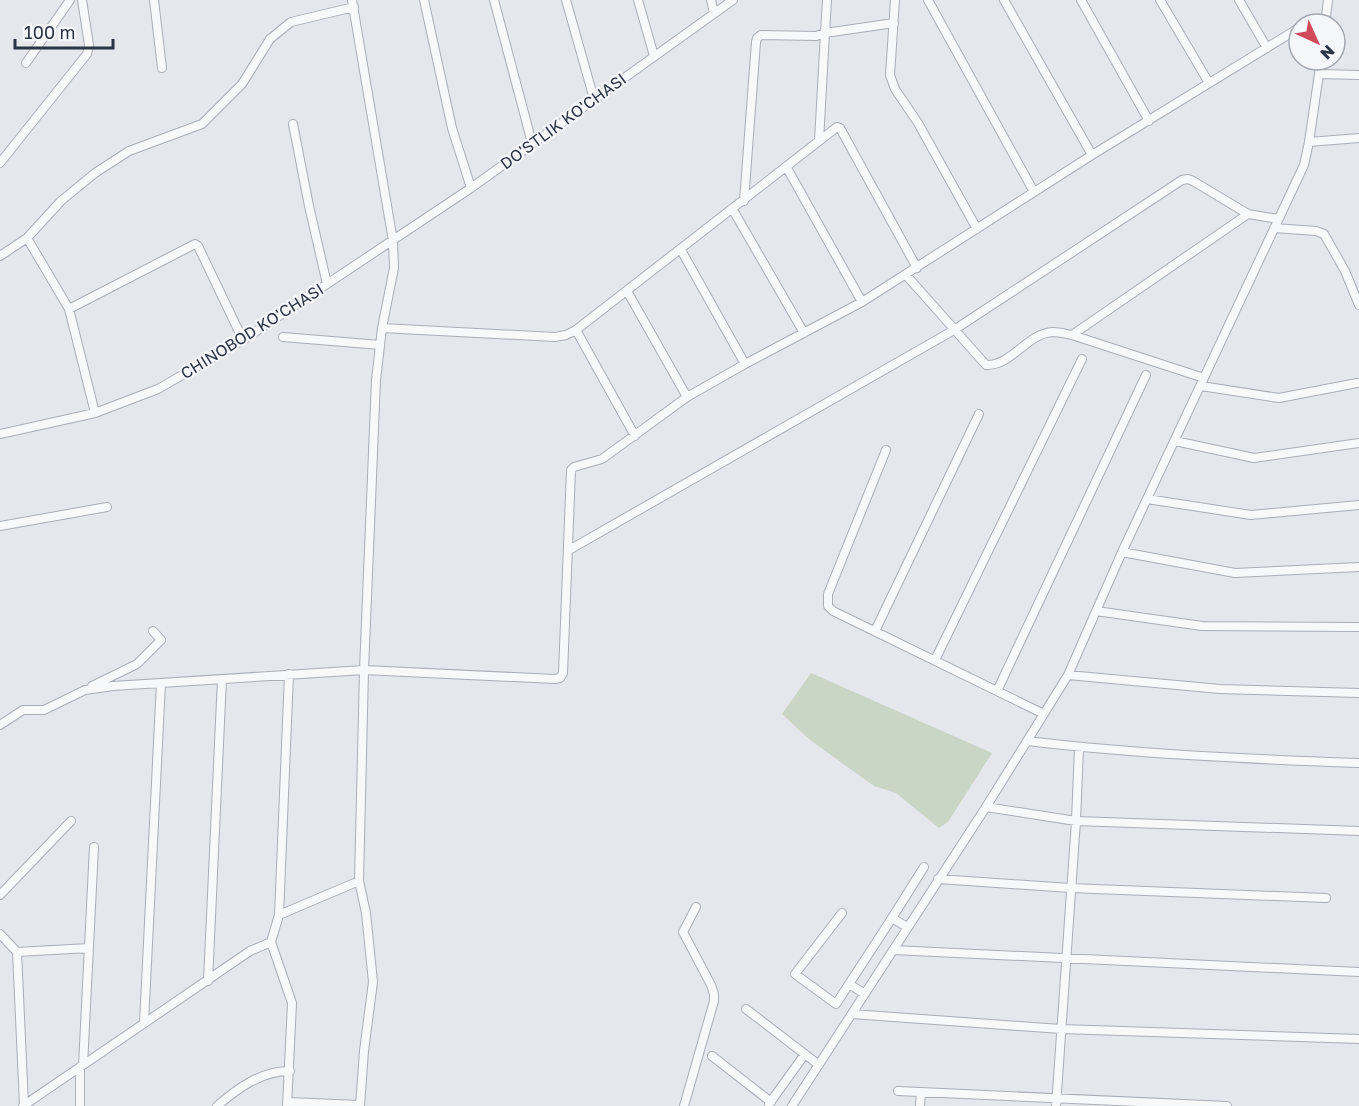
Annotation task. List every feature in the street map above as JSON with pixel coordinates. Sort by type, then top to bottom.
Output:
[{"type":"street","points":[[26,63],[70,0]]},
{"type":"street","points":[[0,162],[87,54],[89,45],[82,0]]},
{"type":"street","points":[[154,0],[162,68]]},
{"type":"street","points":[[423,0],[452,128],[471,189]]},
{"type":"street","points":[[494,0],[532,143]]},
{"type":"street","points":[[566,0],[594,99]]},
{"type":"street","points":[[638,0],[654,56]]},
{"type":"street","points":[[711,0],[714,12]]},
{"type":"street","name":"DO'STLIK KO'CHASI","points":[[393,241],[471,189],[733,0]]},
{"type":"street","points":[[819,141],[827,0]]},
{"type":"street","points":[[895,0],[890,75],[895,89],[918,123],[977,229]]},
{"type":"street","points":[[928,0],[1034,192]]},
{"type":"street","points":[[1004,0],[1092,155]]},
{"type":"street","points":[[1081,0],[1149,121]]},
{"type":"street","points":[[1160,0],[1209,83]]},
{"type":"street","points":[[1239,0],[1267,48]]},
{"type":"street","points":[[0,256],[27,238],[60,201],[129,151],[202,124],[242,84],[270,39],[291,22],[353,4],[393,241],[394,268],[382,328],[376,391],[364,670],[359,881],[366,913],[373,982],[360,1105],[287,1104],[292,1003],[271,942],[279,915],[289,674]]},
{"type":"street","points":[[744,201],[757,38],[761,34],[816,36],[894,23]]},
{"type":"street","points":[[85,690],[364,670],[555,680],[560,678],[563,673],[571,470],[577,465],[602,459],[687,397],[744,364],[862,302],[1092,155],[1287,36]]},
{"type":"street","points":[[792,1106],[986,807],[1068,675],[1122,552],[1304,165],[1319,74],[1359,75]]},
{"type":"street","points":[[293,124],[327,284]]},
{"type":"street","points":[[382,328],[555,337],[566,335],[576,330],[733,210],[835,128],[840,128],[917,268]]},
{"type":"street","points":[[1309,142],[1359,138]]},
{"type":"street","points":[[787,168],[862,302]]},
{"type":"street","points":[[569,550],[954,330],[1182,180],[1193,181],[1248,214],[1278,219]]},
{"type":"street","points":[[733,210],[804,333]]},
{"type":"street","points":[[1072,335],[1248,214]]},
{"type":"street","points":[[1274,228],[1316,231],[1324,234],[1345,271],[1359,305]]},
{"type":"street","points":[[27,238],[69,309],[95,412]]},
{"type":"street","name":"CHINOBOD KO'CHASI","points":[[0,434],[95,412],[158,388],[243,340],[393,241]]},
{"type":"street","points":[[69,309],[195,244],[243,340]]},
{"type":"street","points":[[681,250],[744,364]]},
{"type":"street","points":[[906,275],[986,366],[995,366],[1033,339],[1051,332],[1072,335],[1202,382],[1279,398],[1357,383]]},
{"type":"street","points":[[627,291],[687,397]]},
{"type":"street","points":[[576,330],[635,436]]},
{"type":"street","points":[[283,337],[380,345]]},
{"type":"street","points":[[935,660],[1082,359]]},
{"type":"street","points":[[997,691],[1146,375]]},
{"type":"street","points":[[875,632],[979,414]]},
{"type":"street","points":[[1175,441],[1254,458],[1359,443]]},
{"type":"street","points":[[886,450],[828,594],[828,606],[833,611],[875,632],[1044,714]]},
{"type":"street","points":[[1147,499],[1251,515],[1359,505]]},
{"type":"street","points":[[0,526],[107,507]]},
{"type":"street","points":[[1122,552],[1235,573],[1359,567]]},
{"type":"street","points":[[1096,611],[1202,626],[1359,627]]},
{"type":"street","points":[[0,725],[23,711],[44,710],[137,664],[161,640],[153,631]]},
{"type":"street","points":[[1068,675],[1220,689],[1359,693]]},
{"type":"street","points":[[208,981],[222,680]]},
{"type":"street","points":[[144,1023],[161,683]]},
{"type":"street","points":[[1027,741],[1079,748],[1213,758],[1359,763]]},
{"type":"street","points":[[1056,1102],[1079,748]]},
{"type":"street","points":[[986,807],[1076,821],[1359,831]]},
{"type":"street","points":[[0,895],[71,821]]},
{"type":"street","points":[[80,1106],[94,847]]},
{"type":"street","points":[[842,913],[795,974],[836,1004],[924,867]]},
{"type":"street","points":[[938,879],[1070,888],[1326,898]]},
{"type":"street","points":[[279,915],[359,881]]},
{"type":"street","points":[[684,1106],[714,994],[683,932],[696,907]]},
{"type":"street","points":[[892,918],[907,927]]},
{"type":"street","points":[[0,934],[17,952],[23,1105]]},
{"type":"street","points":[[23,1105],[250,951],[271,942]]},
{"type":"street","points":[[17,952],[89,948]]},
{"type":"street","points":[[893,950],[1359,972]]},
{"type":"street","points":[[849,984],[865,994]]},
{"type":"street","points":[[746,1009],[819,1065]]},
{"type":"street","points":[[852,1014],[1060,1029],[1359,1039]]},
{"type":"street","points":[[712,1056],[769,1104],[805,1054]]},
{"type":"street","points":[[217,1106],[258,1078],[276,1071],[290,1071]]},
{"type":"street","points":[[898,1091],[1056,1102],[1227,1106]]},
{"type":"street","points":[[920,1106],[921,1092]]},
{"type":"green space","points":[[811,673],[992,753],[948,822],[939,828],[896,793],[874,786],[810,740],[782,714]]}]
